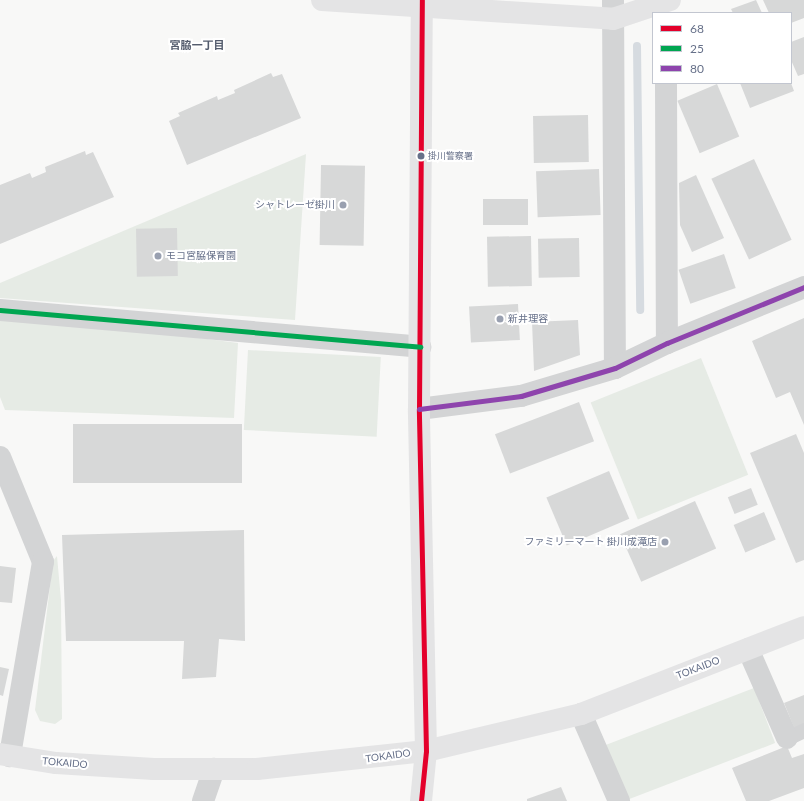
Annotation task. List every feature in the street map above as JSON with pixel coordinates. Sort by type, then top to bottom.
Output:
[{"type":"street","points":[[322,0],[613,10],[667,5]]},
{"type":"street","points":[[421,801],[426,751],[419,409],[423,4]]},
{"type":"street","points":[[613,10],[615,368]]},
{"type":"street","points":[[666,84],[667,343]]},
{"type":"street","points":[[419,409],[521,396],[615,368],[667,343],[804,287]]},
{"type":"street","points":[[0,310],[420,348]]},
{"type":"street","points":[[0,457],[43,562],[5,755]]},
{"type":"street","name":"TOKAIDO","points":[[5,755],[131,768],[214,769],[265,768],[426,751],[581,714],[804,627]]},
{"type":"street","points":[[748,648],[795,734]]},
{"type":"street","points":[[581,714],[619,801]]},
{"type":"street","points":[[203,801],[214,769]]},
{"type":"shaded area","points":[[306,154],[295,320],[0,298],[0,283]]},
{"type":"shaded area","points":[[0,312],[238,343],[234,418],[5,410],[0,397]]},
{"type":"shaded area","points":[[248,350],[381,357],[377,437],[244,430]]},
{"type":"shaded area","points":[[701,358],[748,475],[638,519],[591,403]]},
{"type":"shaded area","points":[[57,556],[61,600],[62,719],[55,724],[40,721],[35,710],[53,561]]},
{"type":"shaded area","points":[[754,688],[775,743],[625,801],[604,746]]},
{"type":"building","points":[[756,0],[762,12],[732,12],[731,9]]},
{"type":"building","points":[[763,0],[804,0],[804,18],[792,23],[792,12],[769,12]]},
{"type":"building","points":[[804,37],[804,74],[798,76],[792,62],[792,42]]},
{"type":"building","points":[[271,73],[273,77],[282,74],[301,118],[187,165],[169,121],[180,116],[178,113],[217,96],[218,100],[235,93],[234,90]]},
{"type":"building","points":[[717,84],[739,136],[700,153],[677,101]]},
{"type":"building","points":[[740,84],[791,84],[794,91],[750,108]]},
{"type":"building","points":[[588,115],[589,162],[534,163],[533,116]]},
{"type":"building","points":[[85,151],[86,155],[93,152],[114,197],[0,244],[0,185],[30,173],[32,178],[46,172],[45,167]]},
{"type":"building","points":[[754,159],[792,240],[749,260],[711,179]]},
{"type":"building","name":"シャトレーゼ掛川","points":[[321,165],[365,166],[364,246],[320,245]]},
{"type":"building","points":[[599,169],[601,215],[538,217],[536,171]]},
{"type":"building","points":[[696,175],[724,238],[692,252],[680,225],[679,183]]},
{"type":"building","points":[[483,199],[528,199],[528,225],[483,225]]},
{"type":"building","points":[[177,228],[178,276],[137,277],[136,229]]},
{"type":"building","points":[[531,236],[532,286],[488,287],[487,237]]},
{"type":"building","points":[[579,238],[580,277],[539,278],[538,239]]},
{"type":"building","points":[[724,254],[736,288],[690,304],[679,270]]},
{"type":"building","points":[[518,304],[520,340],[471,343],[469,307]]},
{"type":"building","points":[[804,318],[804,425],[790,392],[776,398],[752,341]]},
{"type":"building","points":[[578,320],[580,355],[534,371],[532,322]]},
{"type":"building","points":[[579,402],[594,441],[510,473],[495,434]]},
{"type":"building","points":[[73,424],[242,424],[242,483],[73,483]]},
{"type":"building","points":[[796,434],[804,453],[804,560],[796,563],[750,453]]},
{"type":"building","points":[[609,471],[629,519],[567,545],[546,498]]},
{"type":"building","points":[[751,488],[758,505],[735,514],[728,497]]},
{"type":"building","points":[[695,501],[716,549],[641,582],[620,534]]},
{"type":"building","points":[[764,512],[776,540],[745,553],[734,525]]},
{"type":"building","points":[[244,530],[245,641],[219,639],[216,677],[182,679],[184,641],[66,641],[62,535]]},
{"type":"building","points":[[0,566],[16,568],[12,603],[0,602]]},
{"type":"building","points":[[0,667],[9,669],[3,696],[0,695]]},
{"type":"building","points":[[804,695],[804,727],[795,730],[784,703]]},
{"type":"building","points":[[787,746],[792,758],[804,754],[804,788],[769,801],[746,801],[732,768]]},
{"type":"building","points":[[561,787],[567,801],[527,801],[527,799]]},
{"type":"waterway","points":[[637,46],[640,310]]},
{"type":"transit line","name":"68","points":[[421,801],[426,751],[419,409],[422,0]]},
{"type":"transit line","name":"80","points":[[419,409],[521,396],[615,368],[667,343],[804,287]]},
{"type":"transit line","name":"25","points":[[0,310],[420,347]]},
{"type":"place","name":"掛川警察署","points":[[421,156]]},
{"type":"place","name":"シャトレーゼ掛川","points":[[343,205]]},
{"type":"place","name":"モコ宮脇保育園","points":[[158,256]]},
{"type":"place","name":"新井理容","points":[[500,319]]},
{"type":"place","name":"ファミリーマート 掛川成滝店","points":[[665,542]]},
{"type":"district","name":"宮脇一丁目","points":[[197,45]]}]
